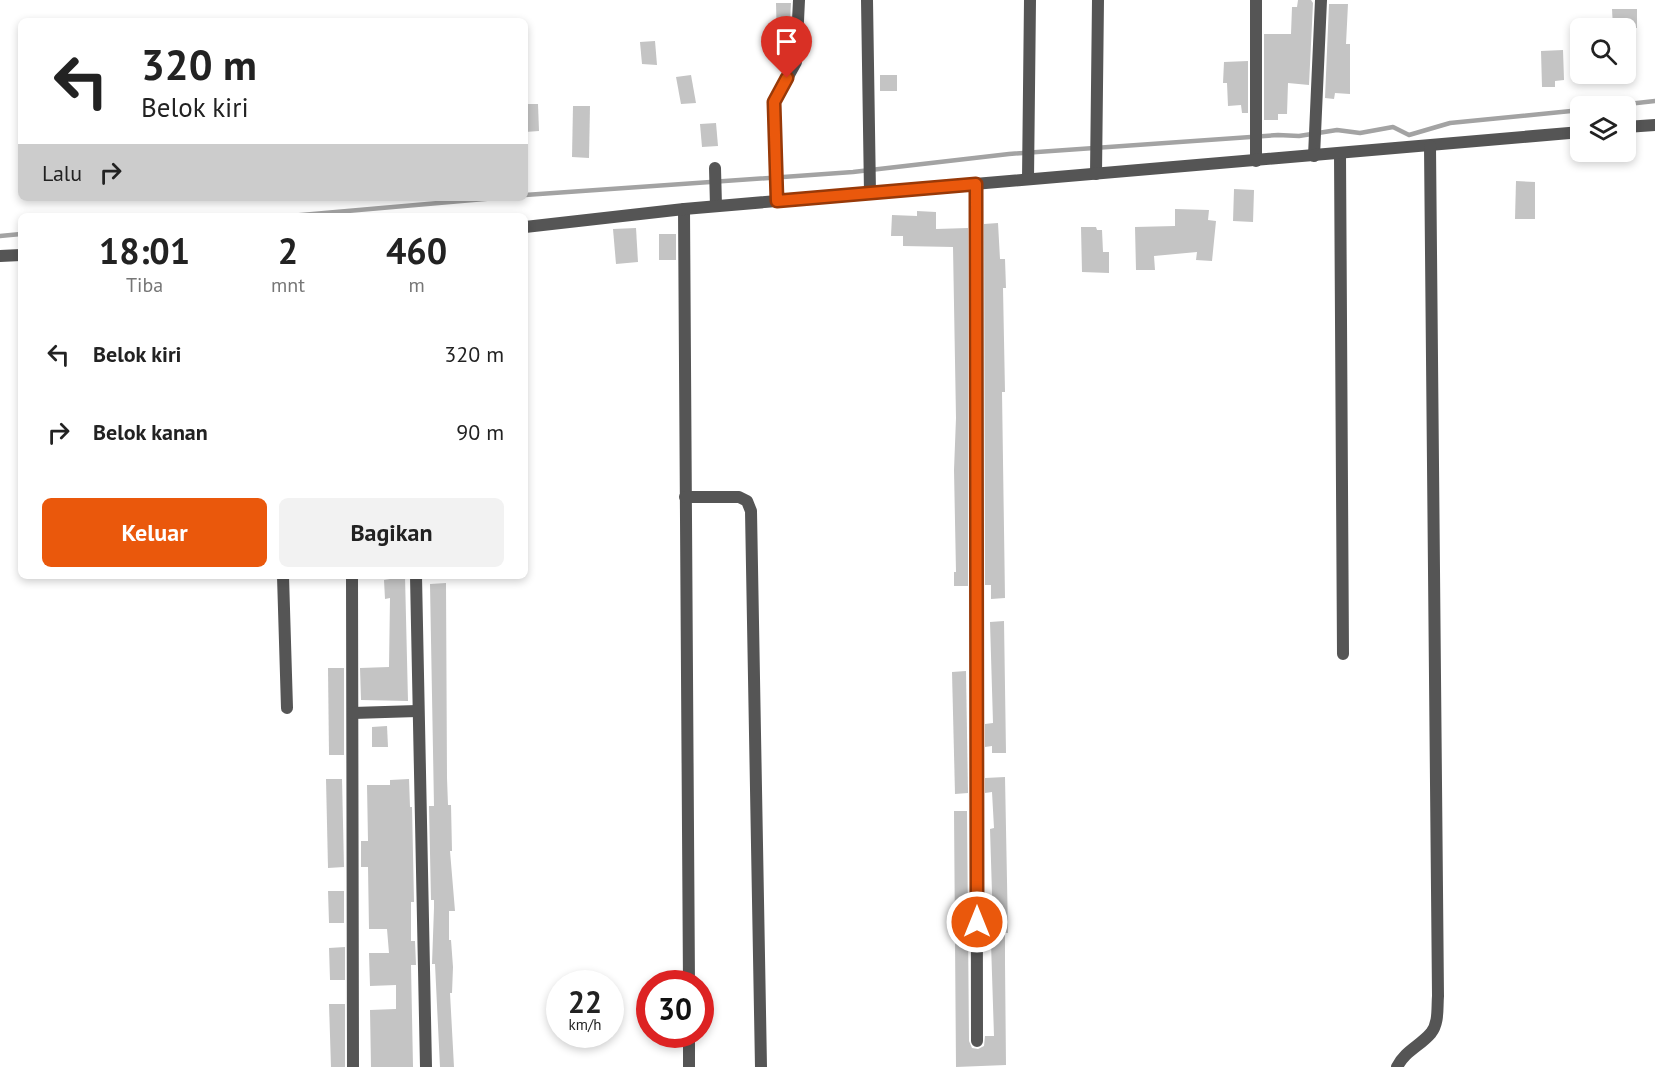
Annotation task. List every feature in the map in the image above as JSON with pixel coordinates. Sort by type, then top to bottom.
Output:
[{"type":"street","points":[[777,194],[774,164],[774,102],[796,62],[799,0]]},
{"type":"street","points":[[867,0],[870,187]]},
{"type":"street","points":[[1028,179],[1030,0]]},
{"type":"street","points":[[1096,174],[1098,0]]},
{"type":"street","points":[[1256,0],[1256,156]]},
{"type":"street","points":[[1314,152],[1321,0]]},
{"type":"street","points":[[1636,126],[1655,125]]},
{"type":"street","points":[[528,226],[716,206],[777,194],[870,187],[976,184],[1096,174],[1256,156],[1314,152],[1340,154],[1570,133]]},
{"type":"street","points":[[1397,1067],[1408,1051],[1431,1033],[1436,1022],[1438,996],[1430,146]]},
{"type":"street","points":[[1340,154],[1343,654]]},
{"type":"street","points":[[715,169],[716,206]]},
{"type":"street","points":[[976,184],[977,1041]]},
{"type":"street","points":[[684,208],[688,970]]},
{"type":"street","points":[[0,256],[18,255]]},
{"type":"street","points":[[685,497],[739,497],[747,501],[751,512],[761,1067]]},
{"type":"street","points":[[283,579],[287,708]]},
{"type":"street","points":[[352,579],[353,1067]]},
{"type":"street","points":[[416,579],[426,1067]]},
{"type":"street","points":[[353,713],[417,711]]},
{"type":"street","points":[[689,1048],[689,1067]]},
{"type":"building","points":[[1298,0],[1311,0],[1313,3],[1309,85],[1288,83],[1287,114],[1278,114],[1278,120],[1264,120],[1264,34],[1291,34],[1292,7],[1297,7]]},
{"type":"building","points":[[776,3],[791,3],[789,42],[777,42]]},
{"type":"building","points":[[1329,4],[1348,4],[1346,44],[1350,44],[1350,94],[1335,93],[1334,99],[1325,98]]},
{"type":"building","points":[[1612,9],[1637,9],[1637,28],[1636,18],[1612,18]]},
{"type":"building","points":[[655,41],[657,65],[642,64],[640,42]]},
{"type":"building","points":[[1563,50],[1564,80],[1555,81],[1555,87],[1542,87],[1541,51]]},
{"type":"building","points":[[1248,61],[1248,113],[1242,113],[1241,105],[1228,106],[1227,83],[1223,83],[1224,62]]},
{"type":"building","points":[[691,75],[696,103],[681,104],[676,77]]},
{"type":"building","points":[[880,75],[897,75],[897,91],[880,91]]},
{"type":"building","points":[[528,104],[538,104],[539,131],[528,132]]},
{"type":"building","points":[[573,106],[590,106],[589,158],[572,157]]},
{"type":"building","points":[[716,123],[718,146],[702,147],[700,124]]},
{"type":"building","points":[[1516,181],[1535,182],[1535,219],[1515,219]]},
{"type":"building","points":[[1234,189],[1254,190],[1253,222],[1233,221]]},
{"type":"building","points":[[1175,209],[1209,210],[1208,220],[1216,221],[1212,261],[1196,260],[1197,252],[1154,256],[1155,270],[1136,270],[1135,227],[1175,226]]},
{"type":"building","points":[[917,211],[936,212],[936,229],[968,228],[968,586],[954,586],[954,572],[956,572],[954,470],[956,418],[953,247],[903,246],[903,236],[891,236],[892,215],[917,216]]},
{"type":"building","points":[[998,223],[1000,259],[1005,259],[1006,288],[1003,288],[1005,392],[1002,392],[1005,598],[991,599],[991,585],[985,585],[984,224]]},
{"type":"building","points":[[1081,227],[1096,227],[1097,230],[1102,230],[1103,252],[1109,252],[1109,273],[1082,272]]},
{"type":"building","points":[[636,228],[638,262],[616,264],[613,229]]},
{"type":"building","points":[[659,234],[676,234],[676,260],[659,260]]},
{"type":"building","points":[[405,579],[408,701],[361,700],[360,668],[389,667],[390,598],[385,599],[384,580]]},
{"type":"building","points":[[446,583],[447,778],[448,805],[451,805],[452,851],[450,851],[455,911],[449,911],[449,940],[451,940],[453,967],[452,993],[450,993],[454,1067],[440,1067],[435,964],[432,964],[434,900],[431,900],[429,806],[434,806],[430,584]]},
{"type":"building","points":[[1004,621],[1006,753],[992,753],[992,746],[985,747],[985,724],[993,723],[990,622]]},
{"type":"building","points":[[328,668],[344,668],[344,755],[329,755]]},
{"type":"building","points":[[966,671],[968,793],[955,794],[952,672]]},
{"type":"building","points":[[387,726],[388,747],[372,747],[372,727]]},
{"type":"building","points":[[1005,777],[1008,933],[1005,933],[1006,1065],[956,1067],[954,811],[967,811],[969,1041],[972,1048],[978,1049],[984,1046],[985,1036],[994,1036],[991,943],[985,943],[985,925],[993,925],[990,829],[994,828],[992,792],[985,793],[985,778]]},
{"type":"building","points":[[326,779],[342,779],[344,867],[328,868]]},
{"type":"building","points":[[409,779],[410,807],[412,807],[414,902],[411,902],[411,941],[415,941],[416,965],[411,965],[413,1067],[371,1067],[370,1010],[396,1009],[396,985],[370,986],[369,953],[389,953],[387,929],[369,929],[368,867],[361,867],[361,841],[368,841],[367,785],[390,785],[390,780]]},
{"type":"building","points":[[328,891],[344,891],[344,923],[329,923]]},
{"type":"building","points":[[345,947],[345,980],[330,980],[329,948]]},
{"type":"building","points":[[329,1004],[345,1004],[345,1067],[331,1067]]},
{"type":"waterway","points":[[1636,103],[1655,101]]},
{"type":"waterway","points":[[528,195],[853,172],[1009,154],[1278,135],[1299,136],[1337,130],[1360,133],[1393,127],[1409,135],[1450,123],[1570,111]]},
{"type":"waterway","points":[[324,213],[462,201]]},
{"type":"waterway","points":[[0,236],[18,234]]},
{"type":"route","points":[[787,78],[775,96],[774,102],[774,164],[777,201],[976,184],[977,922]]}]
